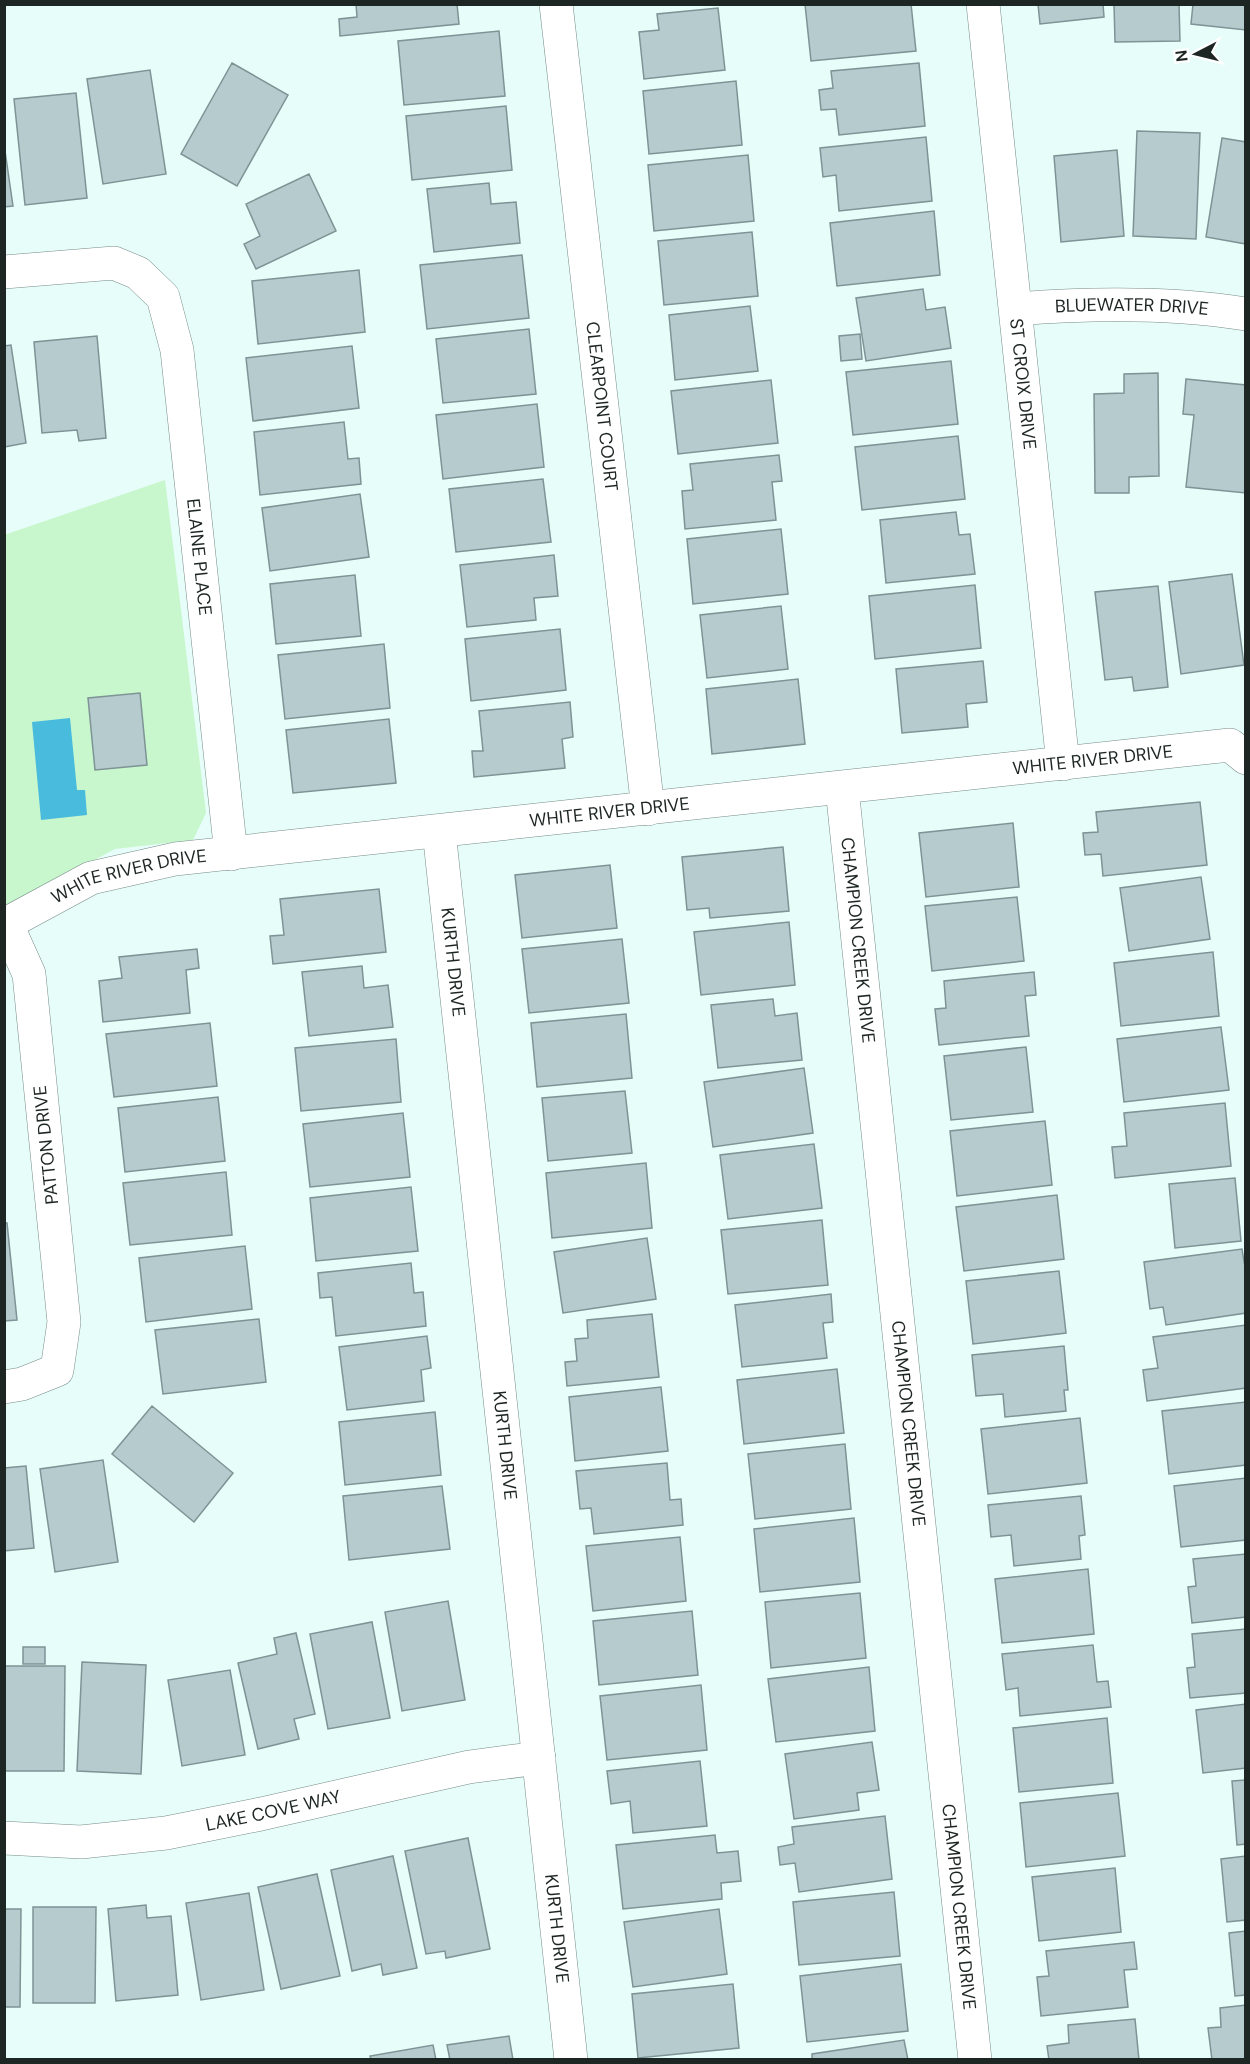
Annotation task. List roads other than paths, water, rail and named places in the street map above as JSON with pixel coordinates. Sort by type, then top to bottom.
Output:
[{"type":"street","name":"CLEARPOINT COURT","points":[[556,4],[648,808]]},
{"type":"street","name":"ST CROIX DRIVE","points":[[983,4],[1063,764]]},
{"type":"street","name":"ELAINE PLACE","points":[[4,272],[114,263],[138,273],[163,297],[177,350],[231,854]]},
{"type":"street","name":"BLUEWATER DRIVE","points":[[1016,309],[1078,304],[1125,305],[1245,314]]},
{"type":"street","name":"WHITE RIVER DRIVE","points":[[6,925],[91,878],[175,859],[1063,764],[1238,752]]},
{"type":"street","name":"CHAMPION CREEK DRIVE","points":[[842,788],[975,2060]]},
{"type":"street","name":"KURTH DRIVE","points":[[439,831],[571,2060]]},
{"type":"street","name":"PATTON DRIVE","points":[[4,1387],[22,1384],[57,1370],[64,1322],[28,974],[6,925]]},
{"type":"street","name":"LAKE COVE WAY","points":[[4,1838],[81,1842],[166,1833],[469,1767],[539,1758]]},
{"type":"water","points":[[70,718],[77,790],[85,790],[87,815],[41,820],[32,722]]}]
